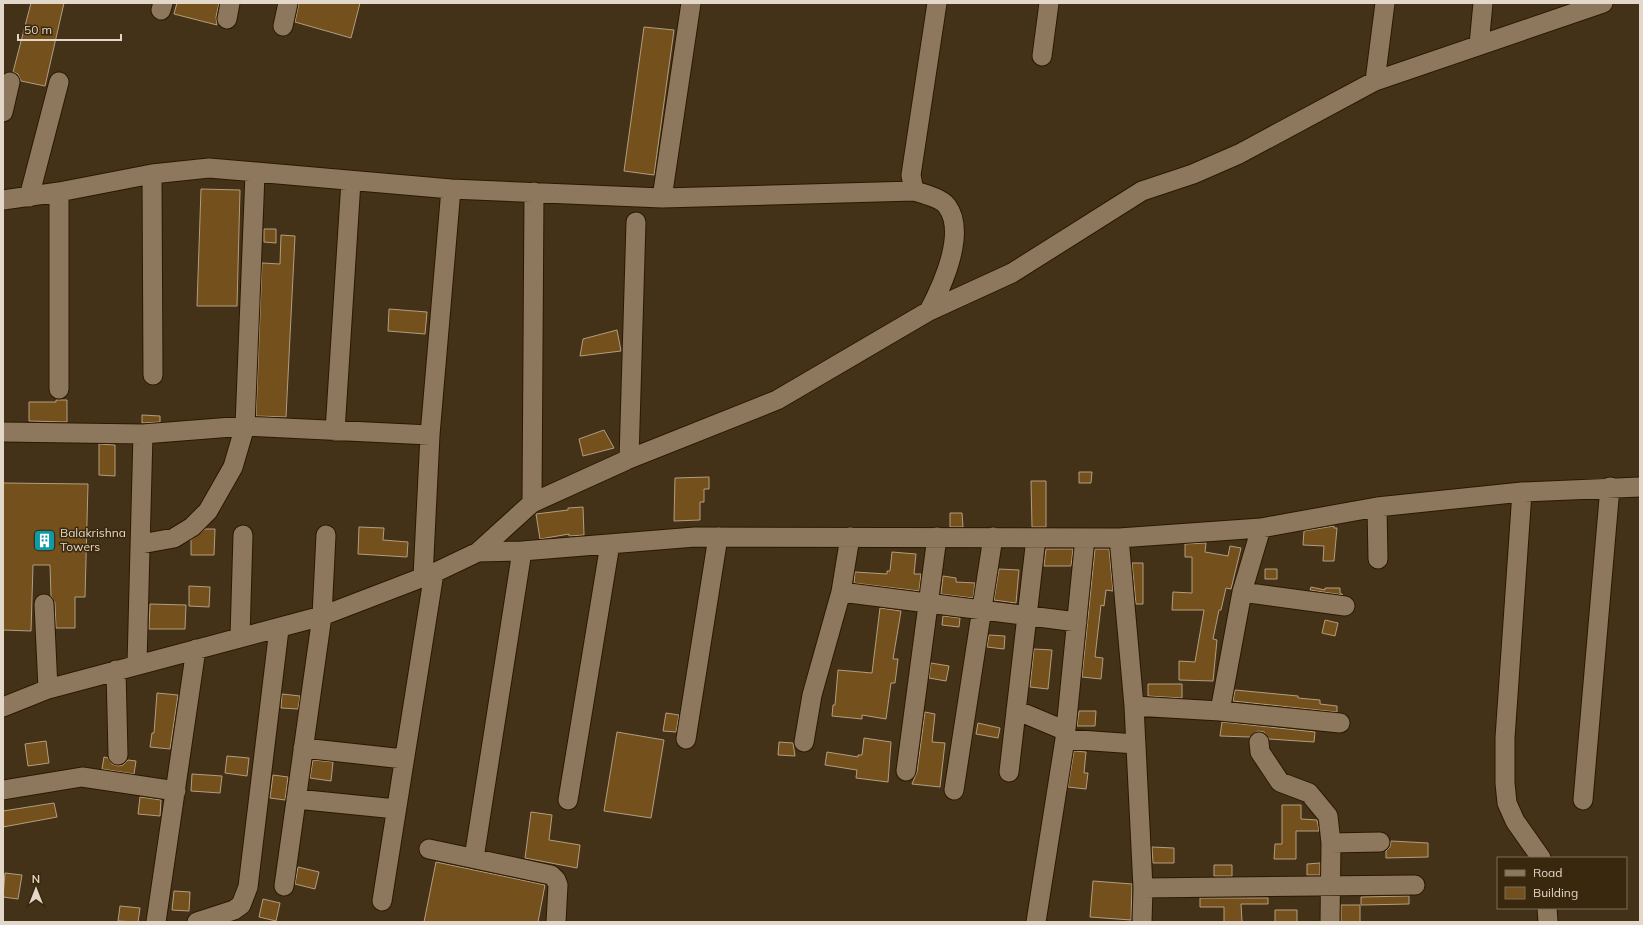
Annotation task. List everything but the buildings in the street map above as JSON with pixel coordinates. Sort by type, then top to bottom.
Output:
[{"type":"street","points":[[283,26],[288,3]]},
{"type":"street","points":[[662,198],[691,3]]},
{"type":"street","points":[[914,191],[911,175],[937,3]]},
{"type":"street","points":[[1042,56],[1048,3]]},
{"type":"street","points":[[1375,81],[1384,3]]},
{"type":"street","points":[[1479,45],[1484,3]]},
{"type":"street","points":[[3,707],[48,689],[240,637],[279,629],[322,616],[429,575],[478,552],[532,503],[629,459],[777,400],[929,311],[1012,273],[1142,191],[1194,174],[1239,154],[1375,81],[1582,7],[1603,3]]},
{"type":"street","points":[[3,112],[10,82]]},
{"type":"street","points":[[29,197],[59,82]]},
{"type":"street","points":[[3,200],[59,192],[152,174],[209,168],[227,169],[255,174],[451,189],[662,198],[914,191],[938,200],[946,205],[950,213],[954,230],[954,240],[945,277],[929,311]]},
{"type":"street","points":[[152,174],[153,374]]},
{"type":"street","points":[[141,544],[174,538],[192,527],[208,511],[233,467],[245,426],[255,174]]},
{"type":"street","points":[[335,431],[351,181]]},
{"type":"street","points":[[382,901],[404,759],[429,575],[430,435],[451,189]]},
{"type":"street","points":[[59,192],[59,389]]},
{"type":"street","points":[[532,503],[534,192]]},
{"type":"street","points":[[629,459],[636,222]]},
{"type":"street","points":[[3,432],[143,434],[245,426],[430,435]]},
{"type":"street","points":[[137,664],[143,434]]},
{"type":"street","points":[[478,552],[522,551],[695,537],[1119,538],[1261,528],[1377,507],[1522,492],[1610,487],[1640,487]]},
{"type":"street","points":[[1583,800],[1610,487]]},
{"type":"street","points":[[1522,492],[1505,738],[1505,783],[1507,803],[1515,821],[1540,857]]},
{"type":"street","points":[[1377,507],[1378,559]]},
{"type":"street","points":[[1220,711],[1242,592],[1261,528]]},
{"type":"street","points":[[240,637],[243,535]]},
{"type":"street","points":[[284,886],[322,616],[326,535]]},
{"type":"street","points":[[686,739],[718,537]]},
{"type":"street","points":[[804,742],[812,695],[841,592],[850,537]]},
{"type":"street","points":[[906,771],[938,537]]},
{"type":"street","points":[[954,790],[993,537]]},
{"type":"street","points":[[1009,772],[1036,538]]},
{"type":"street","points":[[1036,922],[1065,735],[1085,538]]},
{"type":"street","points":[[1119,538],[1134,706],[1143,888],[1142,922]]},
{"type":"street","points":[[568,800],[610,544]]},
{"type":"street","points":[[474,858],[522,551]]},
{"type":"street","points":[[841,592],[1077,622]]},
{"type":"street","points":[[1242,592],[1345,606]]},
{"type":"street","points":[[44,604],[48,689]]},
{"type":"street","points":[[197,922],[234,910],[241,905],[248,887],[279,629]]},
{"type":"street","points":[[156,922],[196,649]]},
{"type":"street","points":[[116,670],[118,755]]},
{"type":"street","points":[[1134,706],[1220,711],[1340,723]]},
{"type":"street","points":[[1016,710],[1065,735],[1136,744]]},
{"type":"street","points":[[1260,742],[1260,752],[1280,782],[1309,793],[1328,816],[1331,843],[1330,922]]},
{"type":"street","points":[[303,748],[404,759]]},
{"type":"street","points":[[3,790],[82,777],[176,791]]},
{"type":"street","points":[[296,799],[396,809]]},
{"type":"street","points":[[1331,843],[1380,842]]},
{"type":"street","points":[[429,849],[551,875],[556,880],[558,885],[557,922]]},
{"type":"street","points":[[1143,888],[1415,885]]},
{"type":"street","points":[[1547,909],[1548,922]]},
{"type":"place","name":"Balakrishna Towers","points":[[45,540]]}]
